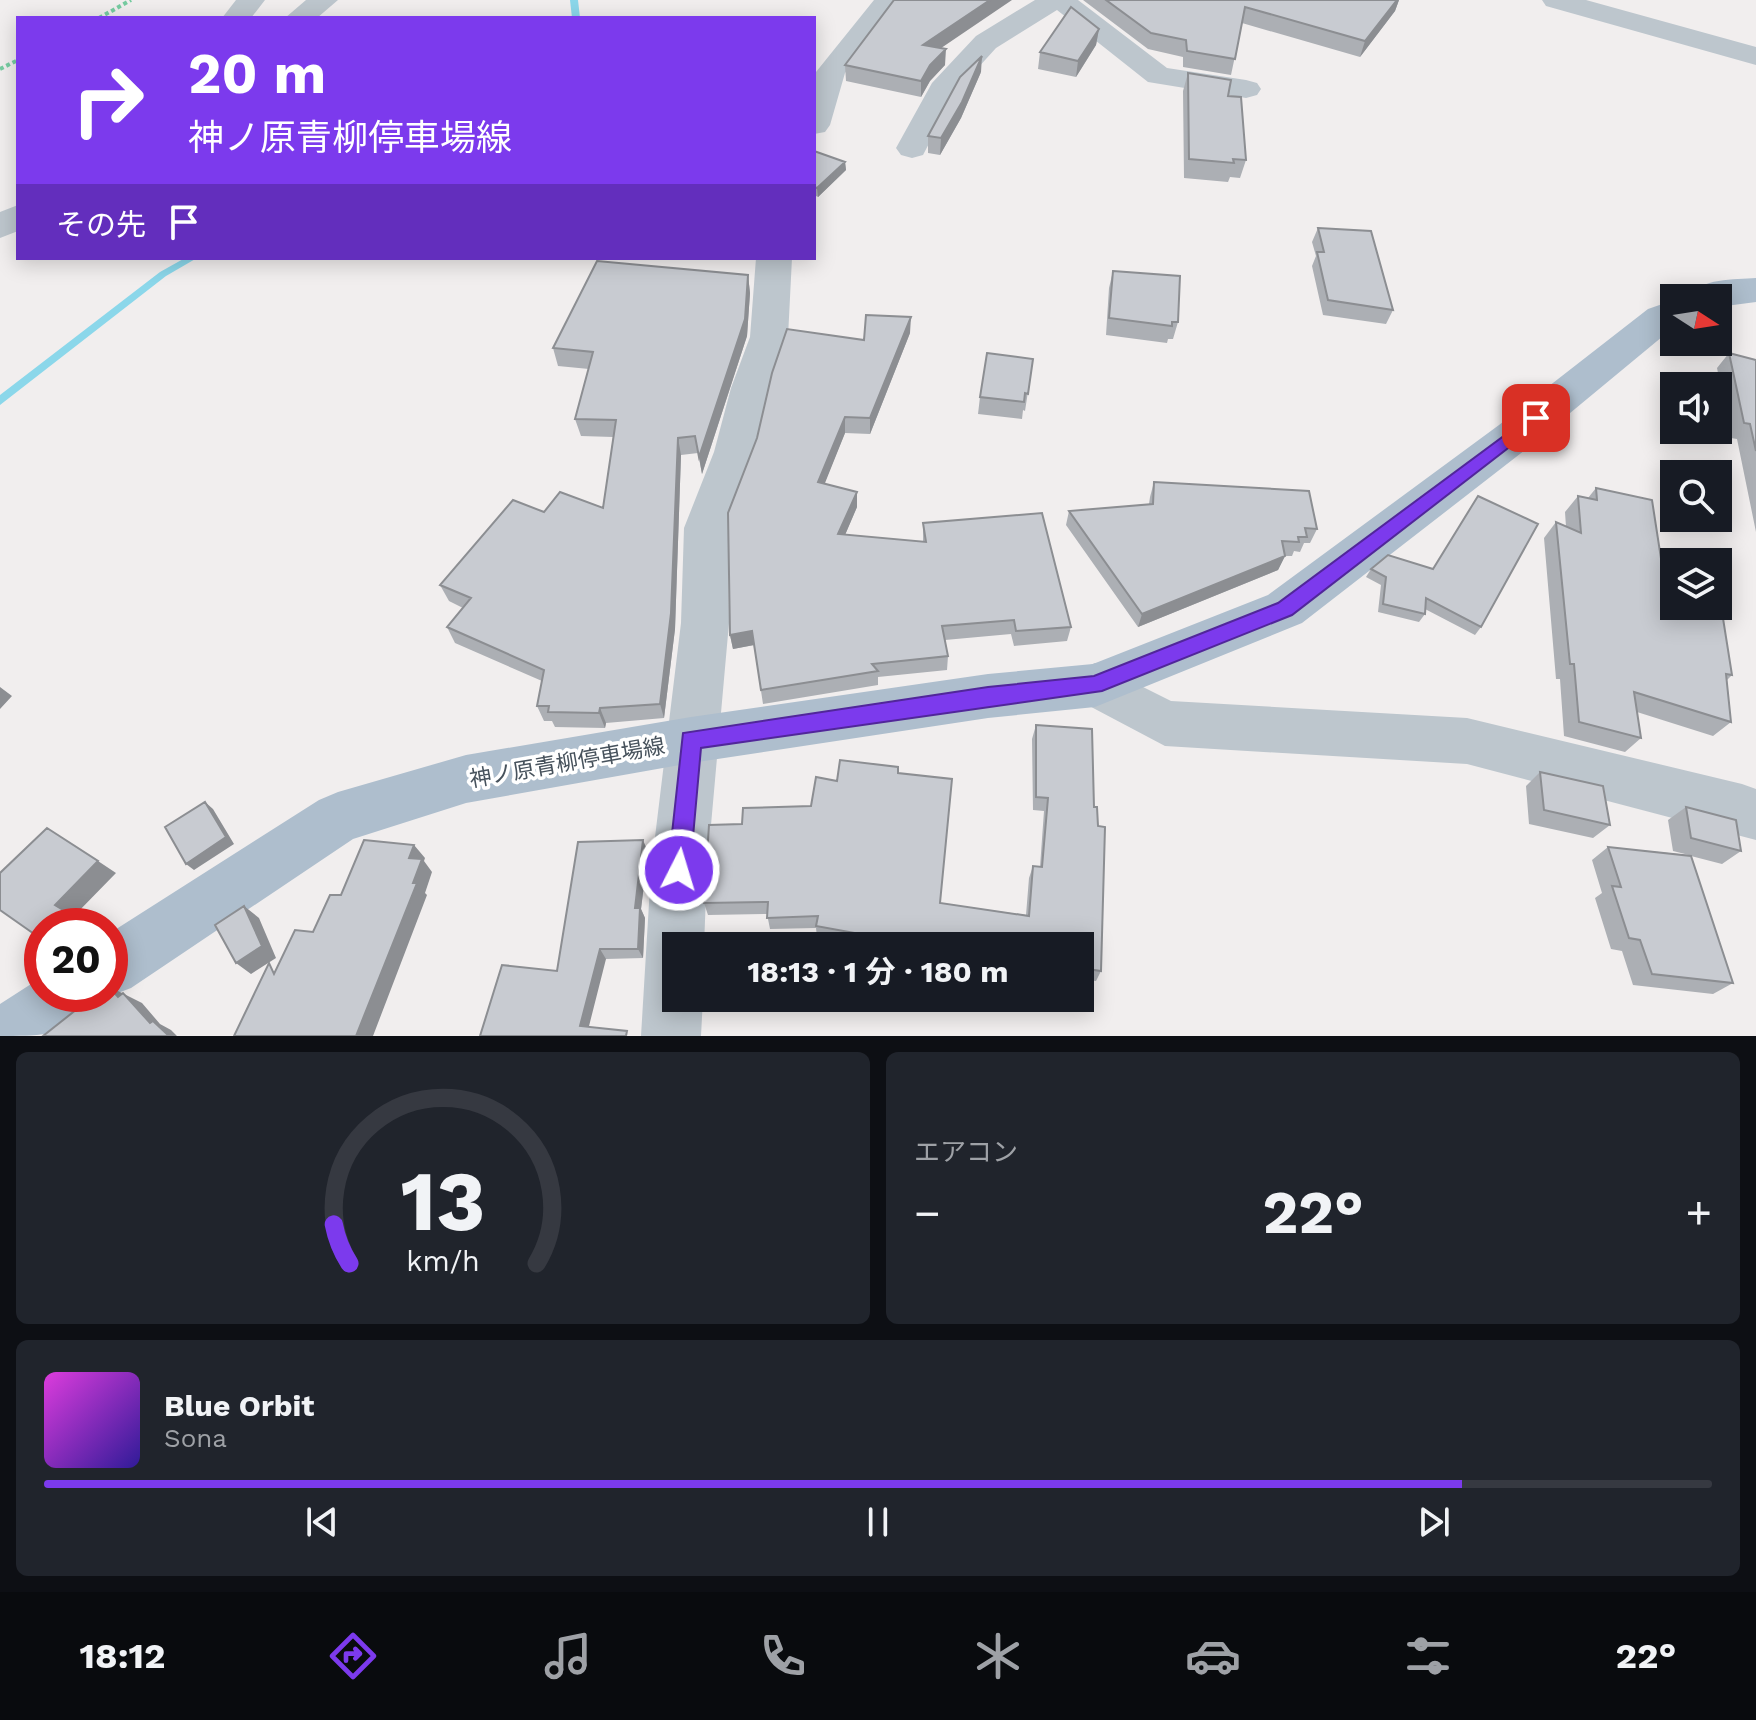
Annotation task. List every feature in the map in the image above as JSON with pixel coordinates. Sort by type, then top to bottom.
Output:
[{"type":"main road","points":[[1732,292],[1756,290]]},
{"type":"main road","name":"神ノ原青柳停車場線","points":[[128,955],[338,818],[466,779],[691,740],[988,696],[1095,685],[1285,609],[1514,436],[1660,319]]},
{"type":"main road","points":[[5,1036],[42,1012]]},
{"type":"street","points":[[238,16],[251,0]]},
{"type":"street","points":[[302,16],[324,0]]},
{"type":"street","points":[[816,119],[831,72],[849,45],[888,0]]},
{"type":"street","points":[[912,148],[943,89],[986,42],[1054,0]]},
{"type":"street","points":[[1061,0],[1158,76],[1246,89]]},
{"type":"street","points":[[1556,0],[1756,56]]},
{"type":"street","points":[[671,1036],[679,870],[705,623],[706,528],[735,452],[751,388],[769,337],[774,260]]},
{"type":"street","points":[[1095,685],[1165,723],[1467,741],[1756,815]]},
{"type":"path","points":[[103,16],[131,0]]},
{"type":"building","points":[[894,0],[990,0],[923,45],[946,49],[930,65],[921,81],[845,65]]},
{"type":"building","points":[[1106,0],[1397,0],[1365,41],[1245,7],[1235,59],[1187,51],[1186,40],[1151,33]]},
{"type":"building","points":[[1071,7],[1099,29],[1078,61],[1040,52]]},
{"type":"building","points":[[982,56],[962,102],[941,138],[928,136],[960,77]]},
{"type":"building","points":[[1188,73],[1231,80],[1228,96],[1241,97],[1246,160],[1233,159],[1234,163],[1189,159]]},
{"type":"building","points":[[816,152],[845,162],[817,188]]},
{"type":"building","points":[[1318,228],[1371,231],[1393,310],[1328,300],[1317,252],[1324,252]]},
{"type":"building","points":[[597,261],[748,275],[745,319],[699,457],[695,436],[678,438],[671,613],[660,704],[600,708],[599,713],[548,712],[549,706],[537,706],[544,670],[447,627],[471,598],[440,585],[513,500],[544,512],[560,492],[603,508],[616,420],[575,419],[593,352],[553,348]]},
{"type":"building","points":[[1113,271],[1180,276],[1178,322],[1172,322],[1172,326],[1109,318]]},
{"type":"building","points":[[866,315],[911,317],[870,418],[845,417],[818,482],[857,492],[838,534],[926,542],[923,523],[1042,513],[1071,627],[1016,631],[1014,620],[942,626],[948,656],[872,664],[878,671],[761,690],[752,631],[730,635],[728,513],[757,438],[772,373],[787,329],[864,340]]},
{"type":"building","points":[[987,353],[1033,359],[1024,402],[980,397]]},
{"type":"building","points":[[1732,354],[1756,360],[1756,451],[1750,424],[1744,423],[1730,356]]},
{"type":"building","points":[[1154,482],[1309,491],[1317,529],[1305,528],[1307,537],[1298,537],[1299,542],[1282,541],[1285,556],[1142,614],[1069,511],[1153,504]]},
{"type":"building","points":[[1596,488],[1652,500],[1660,552],[1660,620],[1723,620],[1732,675],[1726,674],[1731,722],[1634,692],[1641,738],[1579,722],[1556,522],[1581,533],[1578,496],[1597,500]]},
{"type":"building","points":[[1478,496],[1538,524],[1481,627],[1426,598],[1425,614],[1383,604],[1386,577],[1371,569],[1388,555],[1433,569]]},
{"type":"building","points":[[1036,725],[1092,729],[1094,807],[1097,807],[1098,826],[1105,827],[1101,971],[1094,970],[1094,932],[849,932],[816,926],[818,916],[767,918],[768,902],[704,903],[709,825],[742,824],[743,808],[811,806],[816,777],[837,781],[840,760],[898,767],[898,773],[952,779],[940,903],[1029,916],[1033,866],[1042,867],[1048,798],[1036,797]]},
{"type":"building","points":[[1540,772],[1603,786],[1610,825],[1544,810]]},
{"type":"building","points":[[205,802],[226,837],[186,864],[165,827]]},
{"type":"building","points":[[1686,807],[1736,820],[1741,851],[1691,838]]},
{"type":"building","points":[[47,828],[98,861],[55,905],[60,908],[24,908],[24,927],[0,910],[0,873]]},
{"type":"building","points":[[364,840],[414,845],[409,858],[422,859],[413,883],[417,883],[356,1036],[234,1036],[269,963],[274,974],[295,930],[313,932],[330,895],[341,895]]},
{"type":"building","points":[[643,840],[635,908],[640,908],[638,949],[600,949],[580,1026],[627,1031],[626,1036],[480,1036],[502,965],[557,971],[578,842]]},
{"type":"building","points":[[1608,847],[1691,856],[1733,983],[1652,974],[1640,940],[1629,938],[1612,886],[1621,887]]},
{"type":"building","points":[[244,906],[262,946],[236,963],[215,925]]},
{"type":"building","points":[[128,999],[150,1023],[153,1021],[169,1036],[43,1036],[73,1012],[128,1012]]},
{"type":"waterway","points":[[574,0],[576,16]]},
{"type":"waterway","points":[[0,401],[163,274],[188,260]]},
{"type":"route","points":[[679,870],[691,740],[988,696],[1095,685],[1285,609],[1536,418]]}]
